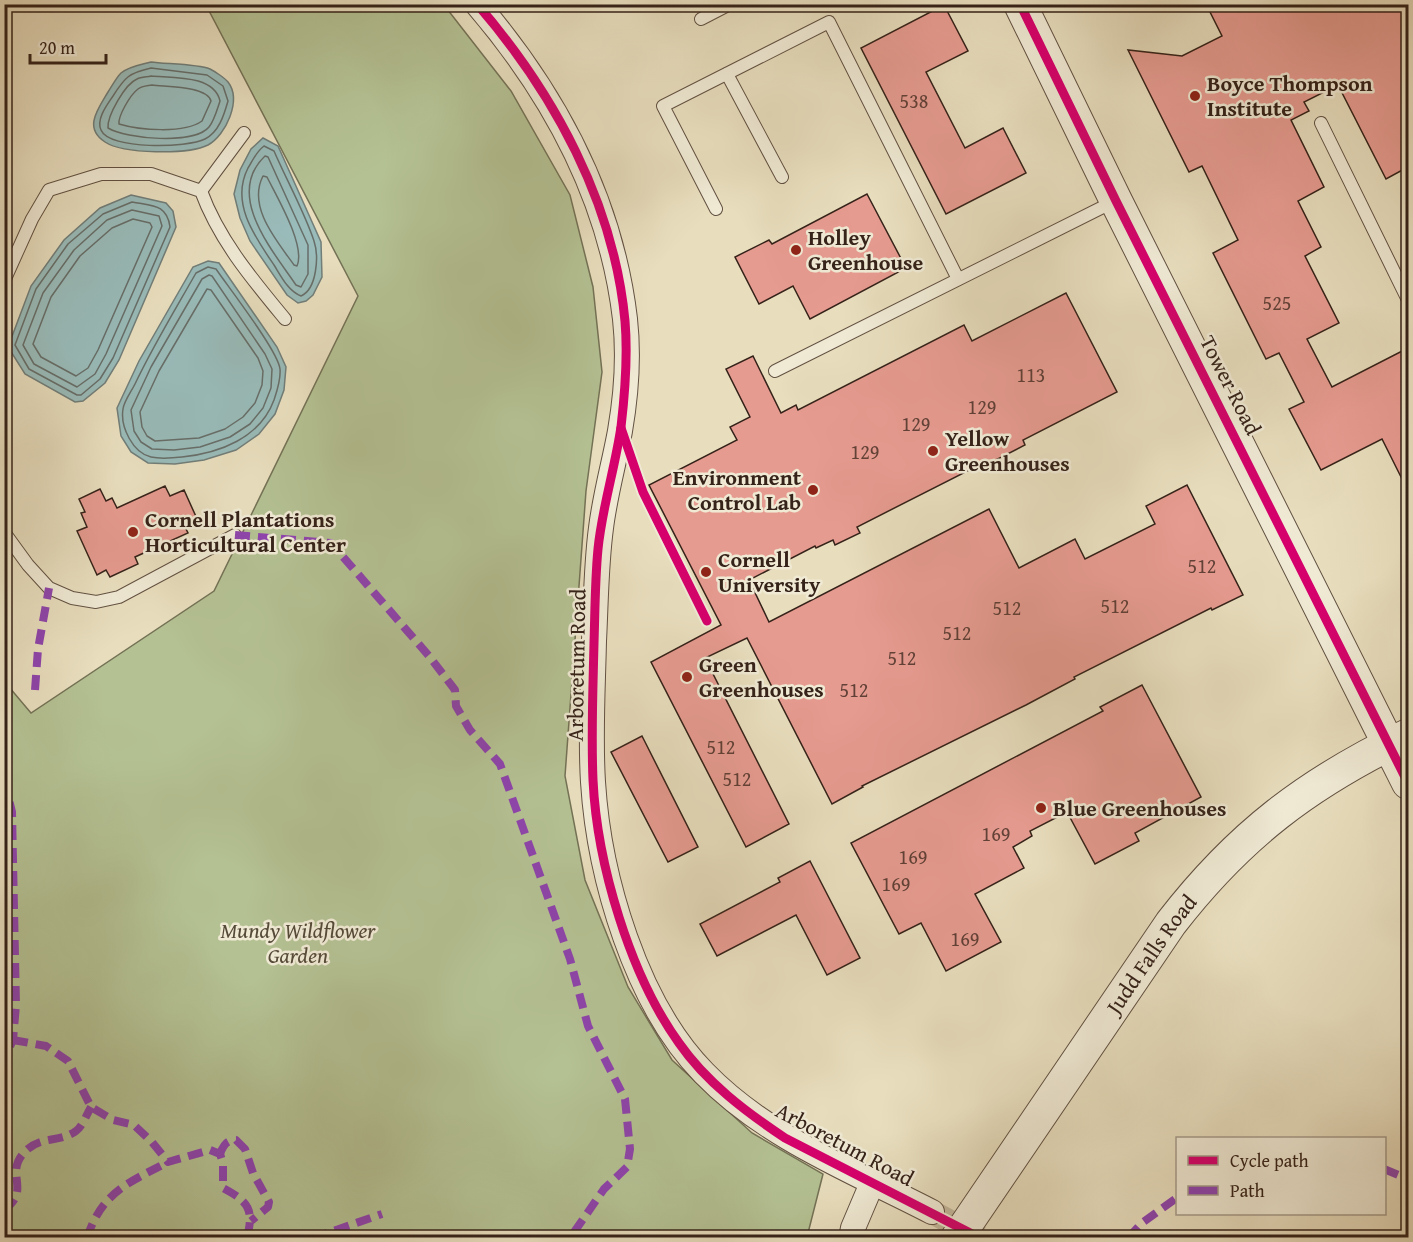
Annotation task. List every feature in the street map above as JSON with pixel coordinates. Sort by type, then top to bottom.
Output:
[{"type":"street","name":"Arboretum Road","points":[[477,4],[516,52],[549,103],[584,167],[608,233],[622,300],[626,368],[621,428],[604,505],[598,550],[592,710],[593,781],[600,842],[615,902],[635,960],[661,1017],[680,1046],[703,1072],[756,1119],[785,1138],[932,1212]]},
{"type":"street","name":"Tower Road","points":[[1020,4],[1116,201],[1398,740],[1408,783]]},
{"type":"street","name":"Judd Falls Road","points":[[957,1238],[1171,923],[1199,887],[1240,844],[1287,806],[1336,773],[1398,740]]},
{"type":"street","points":[[851,1238],[873,1181]]},
{"type":"lane","points":[[701,19],[730,4]]},
{"type":"lane","points":[[716,209],[663,106],[830,22],[958,279]]},
{"type":"lane","points":[[727,74],[782,177]]},
{"type":"lane","points":[[1321,123],[1408,300]]},
{"type":"lane","points":[[201,191],[244,133]]},
{"type":"lane","points":[[4,281],[32,219],[49,190],[101,174],[151,174],[201,191]]},
{"type":"lane","points":[[201,191],[209,213],[240,264],[285,319]]},
{"type":"lane","points":[[775,371],[1116,201]]},
{"type":"lane","points":[[4,532],[28,565],[49,588],[72,598],[96,602],[120,597],[235,535]]},
{"type":"green space","name":"Mundy Wildflower Garden","points":[[206,5],[444,5],[511,91],[570,195],[593,287],[602,372],[586,491],[565,776],[585,880],[628,987],[672,1060],[752,1133],[823,1174],[807,1237],[5,1237],[4,681],[31,713],[214,591],[358,296]]},
{"type":"water","points":[[151,62],[204,67],[214,71],[228,82],[232,89],[233,107],[226,125],[215,140],[199,148],[156,152],[114,146],[98,137],[94,118],[117,77],[128,69]]},
{"type":"water","points":[[263,138],[278,146],[321,242],[322,277],[313,295],[306,301],[298,303],[287,295],[250,241],[240,218],[234,194],[240,170],[251,149]]},
{"type":"water","points":[[131,195],[166,203],[173,211],[176,227],[119,360],[105,383],[83,401],[75,402],[25,374],[8,347],[31,286],[64,240],[100,208]]},
{"type":"water","points":[[208,261],[219,263],[277,347],[286,367],[284,390],[275,414],[259,434],[236,450],[204,460],[175,464],[148,463],[131,452],[121,436],[117,408],[139,361],[193,267]]},
{"type":"building","points":[[1206,4],[1404,4],[1408,14],[1408,167],[1386,179],[1338,85],[1304,102],[1309,111],[1291,120],[1324,187],[1298,201],[1321,247],[1305,256],[1339,323],[1307,339],[1332,387],[1408,348],[1408,491],[1382,439],[1321,470],[1289,409],[1304,402],[1279,353],[1266,359],[1213,253],[1238,240],[1202,166],[1189,172],[1128,50],[1182,56],[1222,36]]},
{"type":"building","points":[[944,5],[968,51],[926,72],[965,148],[1003,128],[1026,173],[946,214],[861,48]]},
{"type":"building","points":[[867,194],[906,268],[810,319],[793,286],[759,304],[735,257],[769,240],[772,244]]},
{"type":"building","points":[[1066,293],[1117,392],[1023,440],[1025,445],[988,464],[987,461],[857,527],[860,533],[835,545],[833,540],[816,548],[815,546],[749,580],[769,622],[989,509],[1019,568],[1075,539],[1085,559],[1155,524],[1146,506],[1187,485],[1243,595],[1212,610],[1211,608],[1074,677],[1075,679],[1026,705],[862,786],[832,804],[747,638],[705,658],[789,824],[746,847],[651,662],[721,625],[649,485],[737,440],[730,427],[750,417],[726,369],[753,356],[781,413],[796,405],[798,410],[964,325],[972,341]]},
{"type":"building","name":"Cornell Plantations Horticultural Center","points":[[165,486],[170,496],[184,490],[198,521],[185,527],[188,533],[135,557],[138,564],[110,577],[106,570],[97,575],[77,531],[87,527],[81,513],[85,512],[79,499],[100,489],[106,501],[112,498],[117,508]]},
{"type":"building","name":"Blue Greenhouses","points":[[1142,685],[1201,797],[1135,833],[1139,841],[1095,864],[1067,812],[1030,831],[1032,836],[1013,847],[1024,868],[975,894],[1001,942],[946,971],[921,923],[899,934],[851,843],[1103,711],[1100,707]]},
{"type":"building","points":[[642,736],[698,847],[668,862],[611,752]]},
{"type":"building","points":[[810,861],[860,958],[827,975],[796,915],[717,956],[700,924],[780,882],[778,878]]},
{"type":"tunnel","points":[[932,1212],[980,1238]]},
{"type":"marked path","points":[[235,535],[331,543],[429,656],[452,686],[455,690],[456,706],[470,730],[500,764],[570,959],[588,1026],[625,1099],[630,1149],[627,1167],[604,1189],[570,1238]]},
{"type":"marked path","points":[[35,690],[38,649],[49,588]]},
{"type":"marked path","points":[[4,780],[12,812],[16,1005],[13,1040],[4,1059]]},
{"type":"marked path","points":[[13,1040],[46,1046],[68,1061],[91,1107],[113,1120],[134,1125],[168,1162],[210,1150],[220,1154],[223,1163],[223,1188],[244,1202],[249,1213],[247,1238]]},
{"type":"marked path","points":[[4,1210],[16,1196],[16,1169],[22,1155],[35,1144],[76,1131],[91,1107]]},
{"type":"marked path","points":[[220,1154],[225,1144],[233,1140],[245,1149],[253,1173],[269,1202],[268,1207],[251,1221]]},
{"type":"marked path","points":[[87,1238],[93,1222],[109,1199],[129,1183],[168,1162]]},
{"type":"marked path","points":[[1386,1170],[1408,1179]]},
{"type":"marked path","points":[[1128,1238],[1142,1223],[1176,1198]]},
{"type":"marked path","points":[[313,1238],[382,1214]]},
{"type":"marked path","points":[[191,1238],[204,1234],[247,1237]]},
{"type":"cycle path","points":[[477,4],[531,74],[576,152],[594,192],[619,277],[625,321],[626,374],[621,427],[602,518],[598,549],[592,763],[601,847],[619,918],[631,952],[661,1016],[679,1043],[701,1071],[756,1118],[785,1138],[980,1238]]},
{"type":"cycle path","points":[[1020,4],[1116,201],[1408,783]]},
{"type":"cycle path","points":[[621,428],[643,492],[707,621]]},
{"type":"place","name":"Boyce Thompson Institute","points":[[1195,96]]},
{"type":"place","name":"Holley Greenhouse","points":[[796,250]]},
{"type":"place","name":"Yellow Greenhouses","points":[[933,451]]},
{"type":"place","name":"Environment Control Lab","points":[[813,490]]},
{"type":"place","name":"Cornell Plantations Horticultural Center","points":[[133,532]]},
{"type":"place","name":"Cornell University","points":[[706,572]]},
{"type":"place","name":"Green Greenhouses","points":[[687,677]]},
{"type":"place","name":"Blue Greenhouses","points":[[1041,808]]}]
